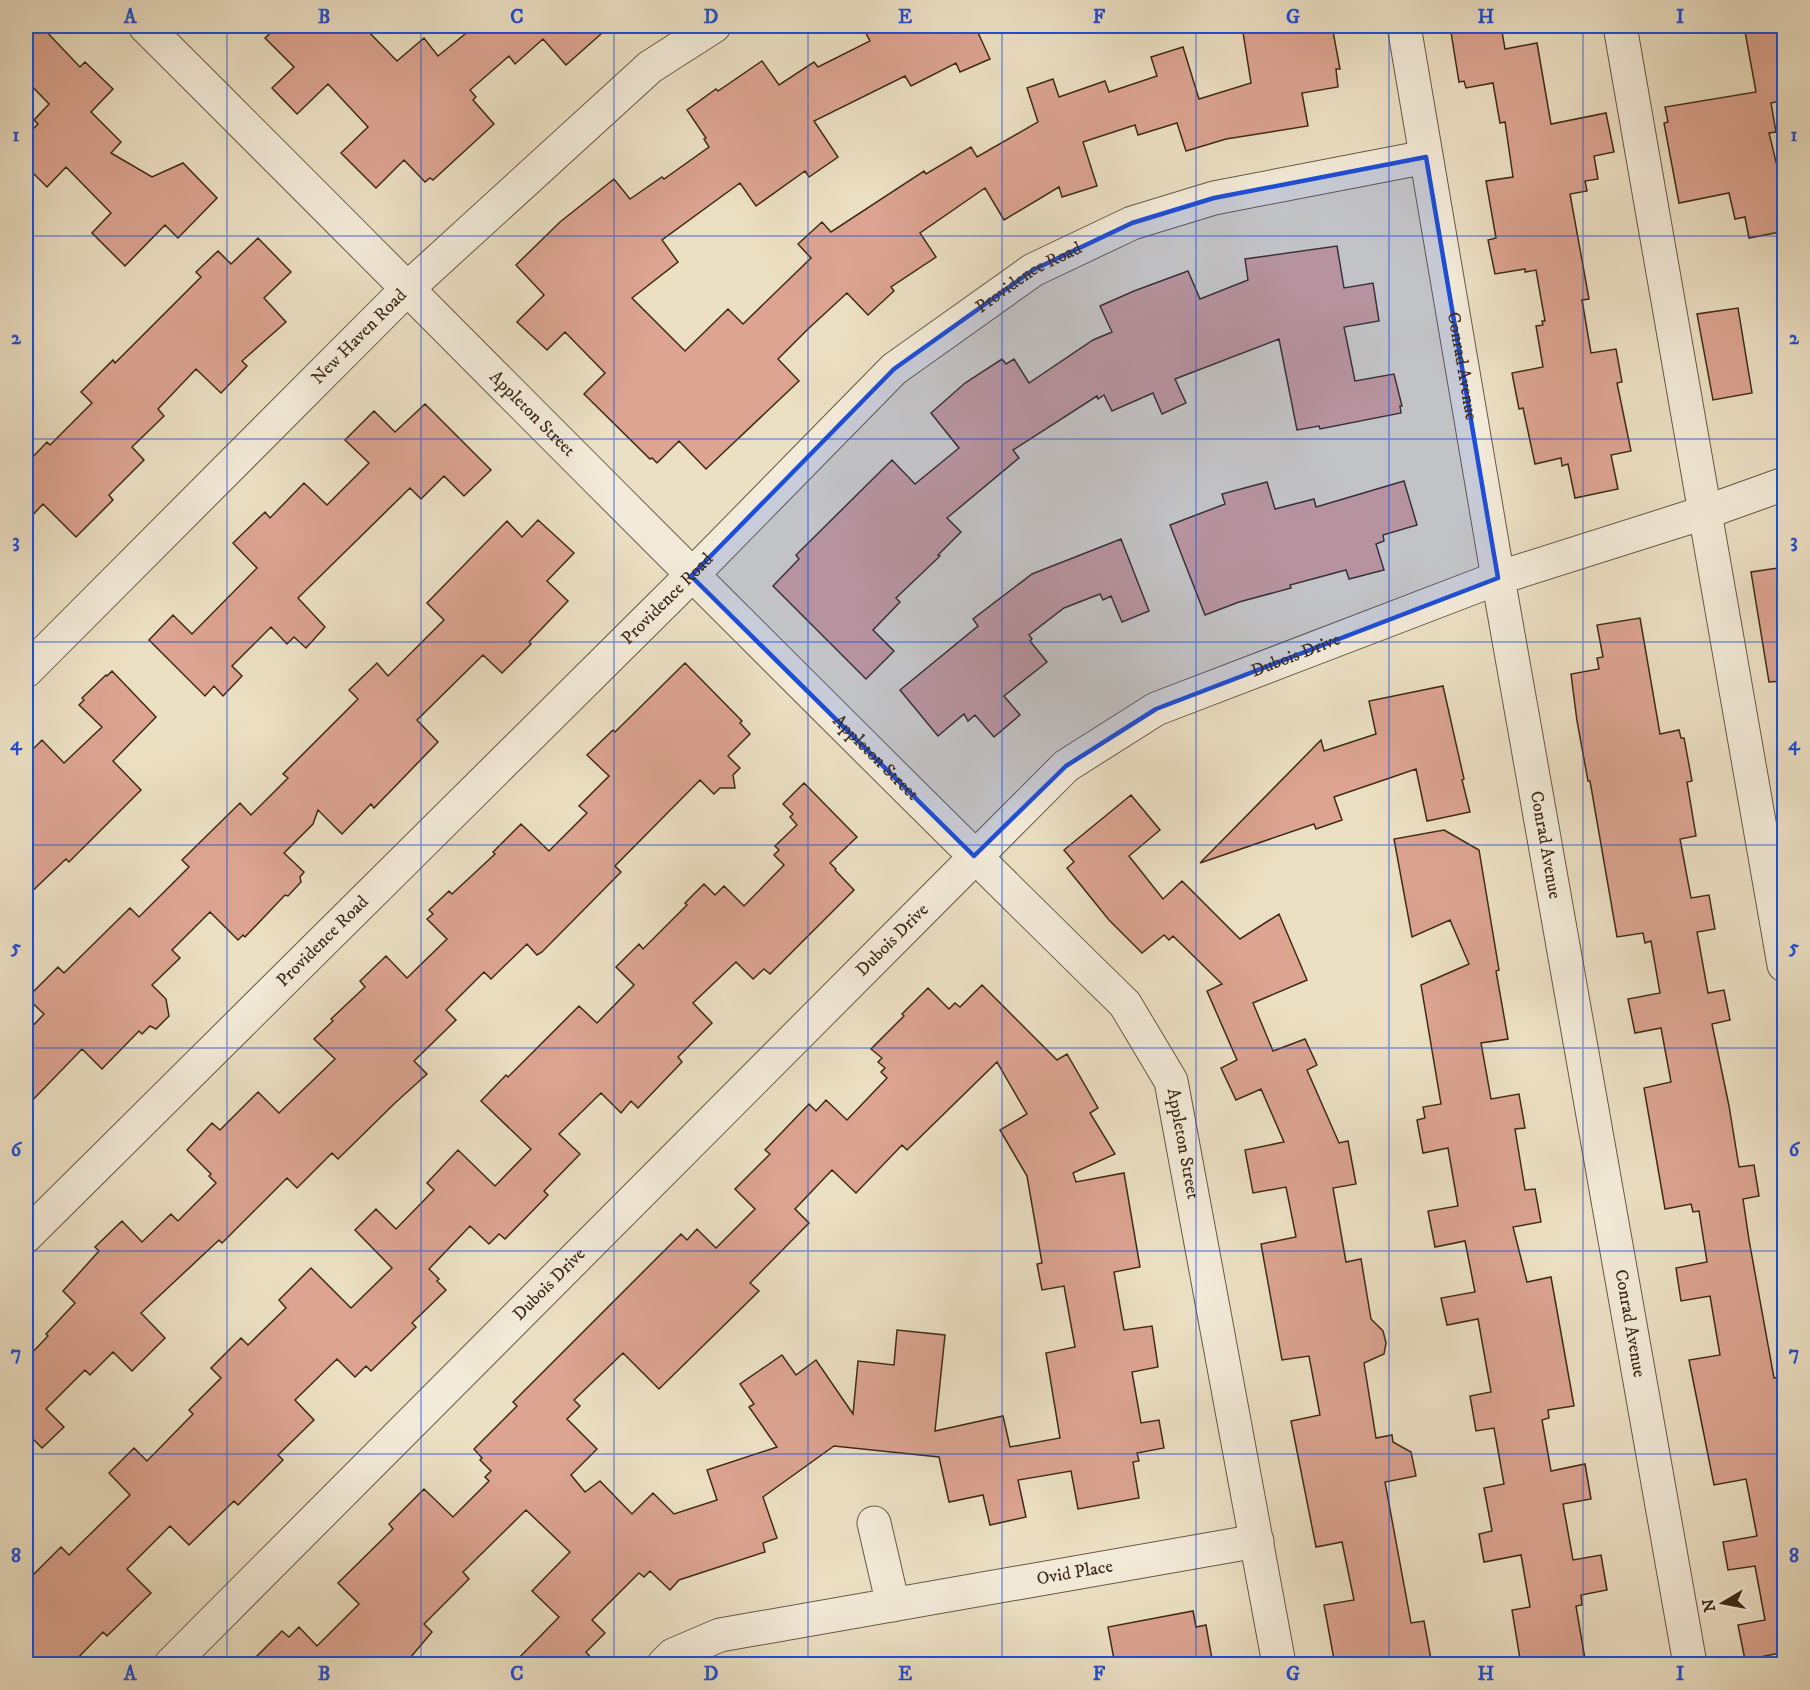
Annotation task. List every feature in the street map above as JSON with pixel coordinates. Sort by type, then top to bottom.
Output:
[{"type":"street","name":"Appleton Street","points":[[145,26],[408,288],[691,576],[1125,1004],[1171,1081],[1279,1665]]},
{"type":"street","name":"New Haven Road","points":[[26,671],[408,288],[650,67],[714,26]]},
{"type":"street","name":"Conrad Avenue","points":[[1404,26],[1498,578],[1690,1665]]},
{"type":"street","points":[[1620,26],[1785,965]]},
{"type":"street","name":"Providence Road","points":[[26,1236],[691,576],[894,369],[1033,270],[1132,223],[1214,198],[1426,157]]},
{"type":"street","name":"Dubois Drive","points":[[171,1665],[1066,766],[1156,709],[1498,578],[1706,512],[1785,484]]},
{"type":"street","points":[[874,1523],[893,1605]]},
{"type":"street","name":"Ovid Place","points":[[664,1665],[673,1655],[720,1635],[1257,1540]]},
{"type":"highlighted area","points":[[1426,157],[1498,578],[1156,709],[1066,766],[974,856],[691,576],[894,369],[1033,270],[1132,223],[1214,198]]},
{"type":"building","points":[[26,26],[41,26],[80,67],[85,62],[113,89],[91,112],[121,142],[111,153],[152,177],[183,163],[217,198],[178,238],[165,225],[125,266],[92,233],[111,213],[66,167],[47,187],[26,166],[26,136],[38,124],[34,120],[49,104],[26,80]]},
{"type":"building","points":[[278,26],[363,26],[397,61],[424,38],[438,56],[475,26],[610,26],[566,65],[543,39],[515,64],[509,56],[470,90],[476,97],[473,100],[494,124],[433,180],[430,178],[425,182],[404,160],[376,188],[341,153],[368,127],[328,84],[297,114],[272,88],[294,67],[265,38]]},
{"type":"building","points":[[862,26],[975,26],[990,59],[960,72],[956,63],[911,86],[905,76],[814,121],[838,157],[809,177],[805,171],[756,206],[740,183],[662,240],[678,262],[632,298],[685,351],[728,309],[743,324],[811,258],[798,244],[822,222],[831,232],[924,171],[926,174],[971,147],[977,157],[1038,122],[1027,88],[1053,79],[1059,97],[1105,81],[1109,92],[1157,76],[1151,57],[1183,47],[1199,99],[1251,83],[1242,26],[1332,26],[1340,69],[1336,69],[1338,87],[1302,93],[1308,126],[1226,139],[1186,151],[1177,123],[1138,135],[1135,125],[1083,142],[1097,186],[1062,197],[1059,187],[1004,220],[985,188],[920,233],[936,257],[891,287],[894,291],[868,315],[847,293],[778,359],[799,381],[706,469],[679,441],[657,463],[652,458],[650,459],[584,394],[605,373],[565,332],[547,350],[517,322],[544,295],[516,265],[560,222],[614,179],[630,199],[662,177],[664,179],[709,147],[704,139],[706,138],[687,110],[716,89],[718,91],[762,61],[779,85],[814,62],[818,67],[870,41]]},
{"type":"building","points":[[1450,26],[1501,26],[1505,49],[1537,43],[1551,124],[1606,113],[1614,152],[1594,156],[1598,179],[1585,181],[1587,191],[1570,194],[1589,299],[1582,300],[1591,353],[1616,349],[1622,382],[1617,383],[1631,451],[1611,455],[1618,489],[1575,498],[1568,464],[1562,466],[1561,458],[1535,464],[1523,408],[1519,409],[1512,373],[1543,367],[1536,326],[1543,325],[1542,321],[1545,321],[1536,270],[1525,272],[1525,269],[1495,274],[1488,240],[1496,238],[1486,181],[1513,177],[1505,122],[1500,123],[1493,83],[1466,88],[1464,81],[1459,82]]},
{"type":"building","points":[[1744,26],[1785,26],[1785,100],[1771,103],[1776,132],[1769,133],[1785,199],[1785,231],[1749,238],[1745,217],[1735,219],[1729,193],[1679,203],[1664,123],[1668,122],[1665,107],[1756,92]]},
{"type":"building","points":[[258,238],[291,272],[264,298],[286,322],[242,361],[247,366],[221,393],[196,369],[158,409],[164,416],[132,447],[144,460],[109,495],[113,500],[76,537],[43,504],[26,522],[26,464],[47,442],[50,445],[92,403],[81,392],[113,360],[115,363],[201,277],[196,272],[218,251],[231,264]]},
{"type":"building","points":[[1337,246],[1344,288],[1373,283],[1379,321],[1344,327],[1355,381],[1394,374],[1402,406],[1400,406],[1401,413],[1320,429],[1319,426],[1297,430],[1279,339],[1175,379],[1186,403],[1162,414],[1153,393],[1112,411],[1104,395],[1098,399],[1097,396],[1013,450],[1019,458],[947,518],[961,532],[938,555],[940,556],[896,598],[900,602],[873,630],[894,651],[866,679],[773,586],[799,559],[796,555],[892,460],[915,484],[959,448],[931,413],[965,383],[1002,359],[1006,364],[1014,359],[1029,383],[1093,340],[1112,332],[1100,306],[1188,271],[1200,299],[1248,280],[1245,259]]},
{"type":"building","points":[[1738,308],[1752,393],[1713,400],[1697,314]]},
{"type":"building","points":[[425,404],[491,470],[464,496],[444,476],[421,499],[410,488],[298,598],[325,627],[306,648],[294,637],[287,644],[271,627],[232,666],[242,676],[223,696],[214,686],[205,696],[149,640],[173,615],[192,634],[257,568],[233,543],[265,512],[270,518],[304,483],[327,505],[369,463],[345,440],[374,411],[395,432]]},
{"type":"building","points":[[1404,481],[1417,525],[1383,535],[1384,541],[1376,544],[1384,570],[1349,579],[1346,570],[1290,585],[1291,588],[1239,602],[1205,615],[1170,525],[1225,504],[1222,494],[1267,482],[1275,509],[1314,499],[1316,507]]},
{"type":"building","points":[[538,520],[574,553],[547,581],[568,601],[529,642],[531,644],[502,673],[483,655],[417,720],[438,742],[374,808],[371,804],[342,834],[318,810],[313,824],[284,853],[304,872],[300,877],[301,882],[288,896],[285,895],[245,937],[243,935],[238,940],[210,912],[172,950],[180,958],[152,985],[166,999],[169,1016],[156,1029],[150,1026],[142,1034],[139,1031],[102,1069],[82,1049],[26,1107],[26,1033],[44,1014],[27,998],[58,967],[64,973],[130,908],[139,917],[189,867],[182,860],[240,803],[251,815],[288,778],[283,774],[358,699],[349,690],[377,663],[388,676],[444,620],[427,603],[507,521],[522,537]]},
{"type":"building","points":[[1121,539],[1149,611],[1122,622],[1111,596],[1103,600],[1100,594],[1064,608],[1029,635],[1032,639],[1030,641],[1047,662],[1004,696],[1020,715],[994,737],[975,715],[968,721],[964,714],[938,736],[900,690],[978,626],[973,619],[1032,574]]},
{"type":"building","points":[[1785,567],[1785,681],[1769,682],[1751,572]]},
{"type":"building","points":[[1640,618],[1660,734],[1679,730],[1681,738],[1684,738],[1692,781],[1687,782],[1696,836],[1680,839],[1691,898],[1709,895],[1715,929],[1697,932],[1708,993],[1724,990],[1730,1020],[1712,1024],[1739,1167],[1754,1165],[1759,1196],[1743,1199],[1749,1240],[1774,1378],[1785,1376],[1785,1652],[1745,1660],[1738,1625],[1765,1620],[1755,1566],[1728,1570],[1723,1542],[1757,1536],[1746,1479],[1714,1485],[1689,1360],[1720,1355],[1710,1296],[1681,1301],[1676,1268],[1707,1262],[1699,1211],[1693,1212],[1691,1204],[1665,1209],[1644,1088],[1671,1082],[1661,1028],[1635,1033],[1628,999],[1660,993],[1651,941],[1645,943],[1643,933],[1617,937],[1590,781],[1588,781],[1577,721],[1571,674],[1599,669],[1597,658],[1603,657],[1597,625]]},
{"type":"building","points":[[685,663],[742,721],[740,723],[750,734],[728,756],[740,768],[733,775],[735,788],[720,788],[714,794],[700,780],[615,866],[621,872],[542,952],[537,955],[527,944],[491,979],[484,972],[446,1010],[456,1020],[414,1061],[427,1074],[338,1159],[332,1153],[297,1188],[287,1178],[222,1243],[219,1240],[141,1313],[165,1338],[132,1371],[113,1352],[90,1375],[85,1370],[46,1409],[64,1427],[42,1448],[26,1432],[26,1359],[75,1303],[63,1291],[99,1251],[95,1247],[122,1221],[142,1242],[171,1214],[178,1221],[216,1183],[209,1176],[211,1174],[187,1150],[212,1123],[220,1130],[258,1092],[279,1113],[335,1059],[314,1039],[333,1021],[331,1019],[365,987],[360,981],[386,956],[407,978],[447,939],[427,919],[433,914],[429,910],[449,891],[452,894],[495,854],[493,852],[521,824],[549,851],[587,813],[579,806],[609,776],[587,755],[613,730],[615,732]]},
{"type":"building","points":[[112,671],[156,717],[113,761],[141,790],[69,862],[66,859],[26,897],[26,756],[42,740],[64,763],[102,727],[79,705],[84,700],[82,698]]},
{"type":"building","points":[[1443,686],[1470,812],[1427,821],[1416,769],[1334,797],[1342,820],[1316,829],[1314,824],[1200,863],[1321,740],[1324,751],[1376,734],[1369,701]]},
{"type":"building","points":[[804,783],[857,837],[830,863],[854,890],[770,974],[764,969],[753,979],[736,962],[693,1003],[712,1023],[678,1057],[682,1062],[638,1108],[631,1101],[621,1113],[601,1093],[559,1134],[580,1154],[544,1191],[548,1195],[505,1239],[499,1234],[489,1244],[470,1226],[429,1269],[446,1290],[412,1323],[416,1327],[371,1371],[366,1366],[355,1377],[337,1359],[295,1400],[314,1420],[278,1455],[283,1460],[238,1505],[234,1501],[189,1545],[170,1526],[127,1569],[151,1593],[107,1636],[103,1632],[71,1665],[26,1665],[26,1575],[33,1575],[61,1547],[69,1555],[130,1495],[109,1473],[134,1448],[147,1461],[193,1414],[189,1410],[221,1378],[211,1368],[241,1338],[248,1345],[286,1308],[279,1300],[311,1268],[351,1308],[392,1268],[355,1230],[376,1209],[396,1229],[434,1190],[427,1183],[458,1150],[495,1186],[531,1149],[481,1101],[579,1006],[597,1023],[634,985],[616,967],[639,944],[643,949],[687,905],[685,903],[704,884],[715,895],[724,886],[744,906],[784,865],[774,855],[779,850],[775,846],[797,825],[790,817],[793,814],[783,804]]},
{"type":"building","points":[[1131,795],[1160,830],[1129,856],[1163,899],[1182,881],[1240,939],[1279,914],[1307,980],[1253,1003],[1273,1051],[1305,1039],[1317,1065],[1307,1070],[1339,1143],[1348,1141],[1356,1184],[1333,1188],[1346,1262],[1361,1259],[1371,1319],[1383,1331],[1386,1343],[1384,1354],[1364,1363],[1376,1438],[1392,1435],[1393,1442],[1411,1452],[1416,1476],[1385,1482],[1411,1623],[1424,1621],[1432,1665],[1335,1665],[1324,1605],[1354,1600],[1342,1542],[1316,1547],[1291,1421],[1320,1415],[1309,1356],[1282,1360],[1261,1244],[1296,1237],[1286,1187],[1253,1193],[1245,1150],[1284,1142],[1261,1089],[1236,1100],[1221,1068],[1237,1060],[1207,991],[1222,984],[1173,936],[1169,940],[1164,935],[1142,953],[1109,920],[1067,868],[1074,862],[1064,850]]},
{"type":"building","points":[[1444,830],[1479,850],[1508,1039],[1481,1043],[1491,1099],[1519,1094],[1525,1128],[1515,1129],[1525,1190],[1535,1189],[1541,1222],[1513,1227],[1527,1282],[1551,1277],[1574,1406],[1548,1410],[1549,1418],[1542,1420],[1551,1471],[1585,1464],[1591,1499],[1563,1504],[1573,1560],[1601,1555],[1607,1590],[1581,1595],[1582,1605],[1576,1606],[1586,1665],[1521,1665],[1512,1610],[1530,1607],[1521,1555],[1484,1562],[1479,1534],[1492,1531],[1484,1488],[1504,1484],[1494,1428],[1476,1431],[1470,1396],[1491,1392],[1478,1319],[1447,1325],[1441,1298],[1475,1292],[1465,1241],[1435,1247],[1428,1211],[1458,1206],[1448,1148],[1423,1153],[1417,1120],[1425,1118],[1423,1107],[1441,1104],[1421,985],[1469,964],[1450,920],[1412,937],[1394,839]]},
{"type":"building","points":[[982,985],[1057,1060],[1067,1054],[1098,1108],[1090,1113],[1115,1154],[1073,1173],[1076,1182],[1124,1173],[1140,1267],[1114,1272],[1124,1330],[1152,1326],[1158,1367],[1132,1372],[1141,1423],[1159,1420],[1164,1448],[1137,1453],[1139,1461],[1133,1462],[1139,1498],[1078,1509],[1071,1471],[1018,1480],[1026,1517],[990,1525],[983,1495],[949,1502],[939,1457],[834,1446],[763,1497],[777,1538],[763,1543],[765,1552],[679,1580],[670,1590],[650,1571],[644,1577],[639,1573],[592,1620],[605,1633],[586,1652],[597,1665],[512,1665],[559,1617],[532,1591],[570,1552],[526,1510],[463,1572],[469,1579],[424,1624],[432,1632],[404,1665],[248,1665],[282,1631],[289,1637],[299,1627],[317,1646],[359,1604],[338,1583],[393,1529],[389,1524],[424,1489],[453,1517],[489,1481],[485,1477],[491,1471],[480,1460],[482,1458],[474,1449],[517,1406],[513,1402],[681,1234],[687,1240],[697,1229],[716,1248],[755,1209],[735,1189],[770,1154],[765,1150],[809,1104],[816,1111],[826,1100],[847,1120],[887,1078],[881,1072],[885,1068],[878,1062],[882,1058],[871,1049],[928,988],[949,1009],[955,1003],[960,1007]],"holes":[[[997,1062],[1027,1114],[1000,1130],[1027,1176],[1042,1263],[1037,1264],[1042,1290],[1064,1286],[1075,1347],[1046,1353],[1060,1438],[1010,1447],[1003,1416],[935,1431],[945,1335],[897,1330],[894,1365],[858,1361],[853,1414],[816,1360],[796,1375],[782,1355],[740,1384],[754,1404],[749,1407],[777,1447],[707,1470],[717,1500],[674,1514],[653,1493],[632,1514],[600,1481],[585,1492],[571,1475],[597,1449],[567,1419],[580,1406],[574,1400],[623,1353],[659,1389],[759,1291],[750,1283],[809,1223],[795,1209],[832,1170],[856,1193],[902,1145],[907,1150]]]},
{"type":"building","points":[[1193,1611],[1196,1627],[1206,1625],[1213,1665],[1115,1665],[1108,1627]]}]
